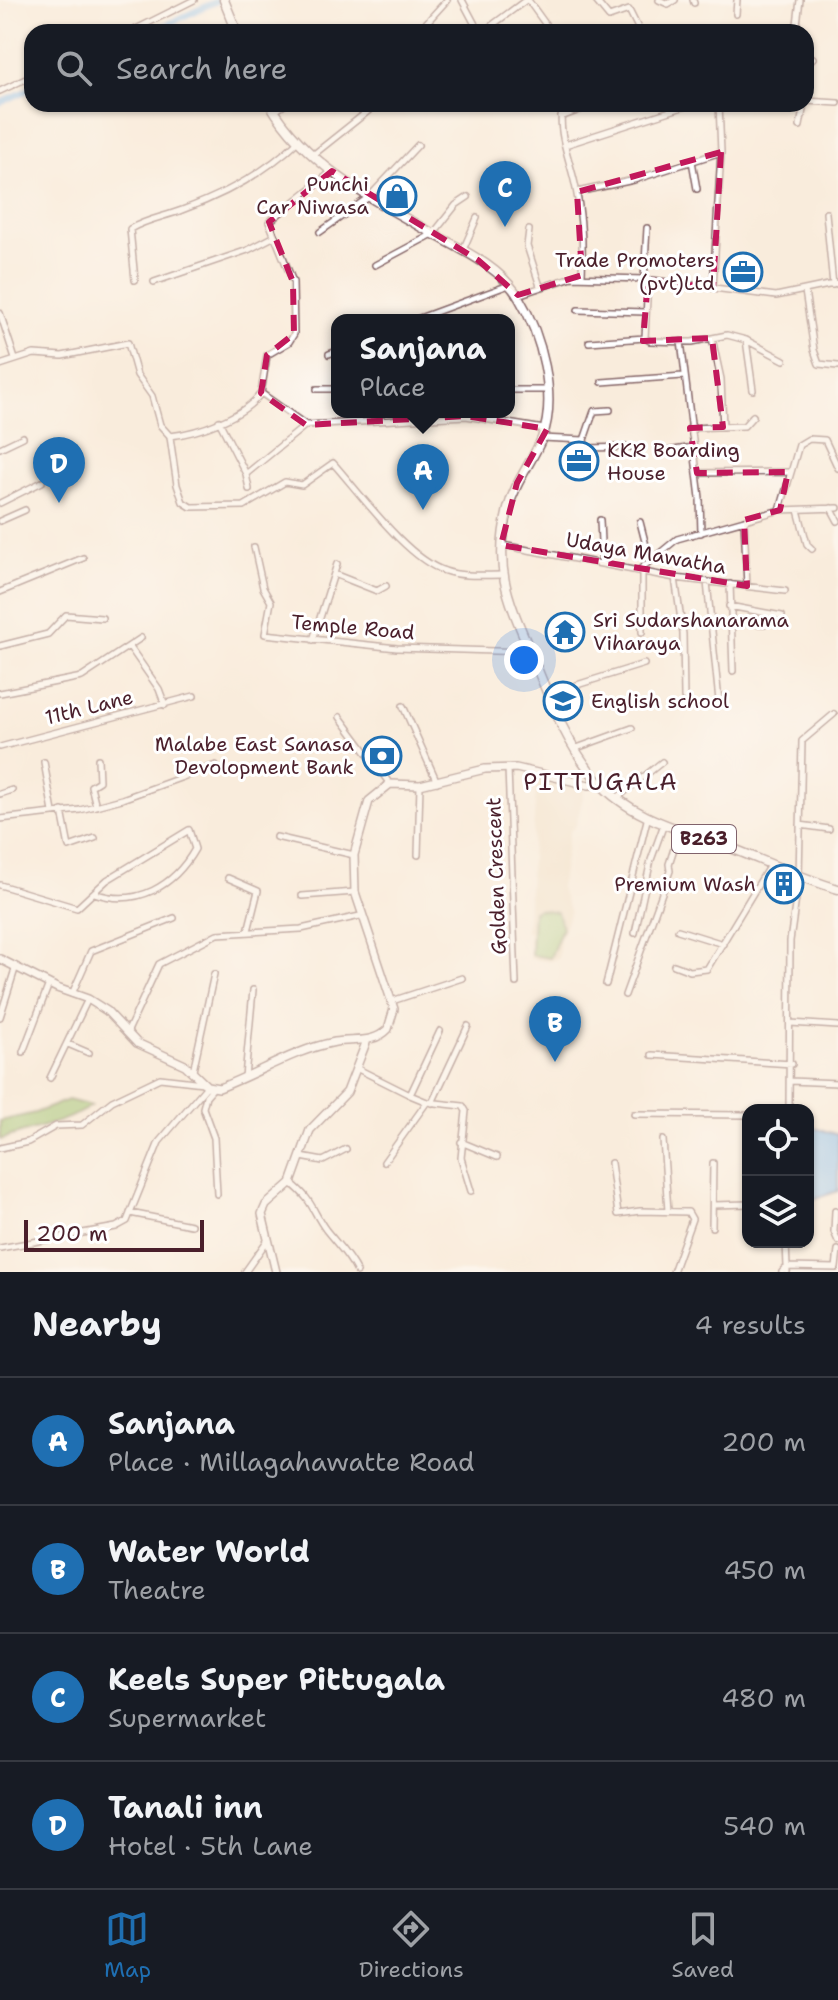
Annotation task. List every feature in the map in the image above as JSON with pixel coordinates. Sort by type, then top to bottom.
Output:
[{"type":"main road","points":[[225,4],[234,24]]},
{"type":"main road","name":"B263","points":[[275,112],[298,141],[332,171],[369,197],[463,251],[518,295],[539,348],[546,390],[543,433],[517,483],[501,545],[501,575],[548,694],[574,749],[600,784],[648,816],[799,877],[838,889]]},
{"type":"main road","points":[[0,959],[49,984],[88,999],[107,1011],[137,1043],[193,1071],[208,1086],[245,1079],[294,1052],[337,1042],[367,1040],[388,1029],[394,1016],[392,1001],[360,916],[355,892],[354,855],[369,801],[390,784],[420,785],[485,769],[508,768],[589,785],[600,784]]},
{"type":"main road","points":[[276,1272],[262,1214],[265,1206],[291,1183],[310,1130],[347,1092],[367,1040]]},
{"type":"street","points":[[146,24],[194,0]]},
{"type":"street","points":[[423,24],[437,3],[447,0]]},
{"type":"street","points":[[462,0],[476,24]]},
{"type":"street","points":[[492,24],[527,0],[545,24]]},
{"type":"street","points":[[595,0],[609,17],[629,10],[636,24]]},
{"type":"street","points":[[659,0],[668,4],[675,0]]},
{"type":"street","points":[[736,14],[737,0]]},
{"type":"street","points":[[797,24],[800,0]]},
{"type":"street","points":[[0,91],[24,80]]},
{"type":"street","points":[[814,103],[838,103]]},
{"type":"street","points":[[313,155],[367,112]]},
{"type":"street","points":[[562,112],[565,145],[577,192],[583,245],[582,277]]},
{"type":"street","points":[[561,117],[574,112]]},
{"type":"street","points":[[565,145],[667,112]]},
{"type":"street","points":[[713,288],[721,152],[719,112]]},
{"type":"street","points":[[800,126],[803,112]]},
{"type":"street","points":[[135,280],[130,229],[143,221],[181,211],[255,177],[298,141]]},
{"type":"street","points":[[320,232],[369,197],[418,145]]},
{"type":"street","points":[[577,192],[721,152]]},
{"type":"street","points":[[692,161],[697,189]]},
{"type":"street","points":[[170,436],[219,421],[255,401],[261,393],[267,355],[289,342],[294,334],[293,282],[269,222],[332,171]]},
{"type":"street","points":[[375,265],[433,234],[456,205],[468,197]]},
{"type":"street","points":[[518,295],[561,278],[582,277],[646,280],[776,296],[835,284],[826,213]]},
{"type":"street","points":[[463,251],[477,218]]},
{"type":"street","points":[[645,338],[647,228]]},
{"type":"street","points":[[529,230],[527,246],[540,286]]},
{"type":"street","points":[[154,282],[248,250],[275,236]]},
{"type":"street","points":[[430,314],[509,285]]},
{"type":"street","points":[[805,291],[819,364],[838,366]]},
{"type":"street","points":[[578,310],[645,312]]},
{"type":"street","points":[[0,313],[15,359]]},
{"type":"street","points":[[589,342],[645,338],[650,341],[681,341],[727,335],[746,340],[784,360]]},
{"type":"street","points":[[712,338],[721,379],[723,427]]},
{"type":"street","points":[[746,340],[753,390]]},
{"type":"street","points":[[681,341],[701,533]]},
{"type":"street","points":[[0,365],[34,354],[62,356],[128,343],[137,375],[152,396],[160,425],[170,436],[177,485],[183,502],[191,507],[244,506],[285,482],[302,485],[333,463],[410,547],[437,568],[448,572],[501,575]]},
{"type":"street","points":[[602,382],[683,376]]},
{"type":"street","points":[[317,389],[331,389]]},
{"type":"street","points":[[515,390],[546,390]]},
{"type":"street","points":[[261,393],[306,425]]},
{"type":"street","points":[[610,410],[594,411],[584,440],[586,448],[635,447]]},
{"type":"street","points":[[690,428],[744,426],[753,416]]},
{"type":"street","points":[[246,474],[306,425],[322,421],[408,418]]},
{"type":"street","points":[[475,418],[584,440]]},
{"type":"street","points":[[219,421],[246,474],[249,489]]},
{"type":"street","points":[[0,448],[23,437]]},
{"type":"street","points":[[780,510],[788,472],[799,445],[820,437],[838,468]]},
{"type":"street","points":[[662,452],[693,447]]},
{"type":"street","points":[[697,473],[788,472]]},
{"type":"street","points":[[0,503],[42,482]]},
{"type":"street","points":[[642,632],[640,572],[677,539],[780,510],[835,508],[838,521]]},
{"type":"street","points":[[0,521],[25,510]]},
{"type":"street","points":[[798,510],[807,544],[812,549]]},
{"type":"street","points":[[600,520],[602,564]]},
{"type":"street","points":[[744,520],[747,586]]},
{"type":"street","points":[[640,522],[650,561]]},
{"type":"street","name":"Udaya Mawatha","points":[[501,545],[675,578],[785,591]]},
{"type":"street","name":"Temple Road","points":[[254,547],[263,588],[271,602],[265,634],[397,648],[531,652]]},
{"type":"street","points":[[0,592],[83,558]]},
{"type":"street","points":[[313,640],[337,564]]},
{"type":"street","points":[[334,574],[377,591],[386,586]]},
{"type":"street","points":[[675,578],[683,634],[684,698]]},
{"type":"street","points":[[707,582],[719,701]]},
{"type":"street","points":[[730,584],[733,671]]},
{"type":"street","points":[[729,606],[782,616]]},
{"type":"street","points":[[0,646],[48,634],[66,615],[102,618]]},
{"type":"street","points":[[729,622],[764,624]]},
{"type":"street","name":"11th Lane","points":[[0,693],[82,677],[141,638]]},
{"type":"street","name":"11th Lane","points":[[0,747],[85,722],[165,705],[159,689],[129,646]]},
{"type":"street","points":[[548,694],[644,664]]},
{"type":"street","points":[[165,705],[194,696]]},
{"type":"street","points":[[403,706],[437,782]]},
{"type":"street","points":[[789,1104],[792,1064],[790,941],[799,877],[802,741],[834,714]]},
{"type":"street","points":[[340,717],[390,784]]},
{"type":"street","points":[[574,749],[632,728]]},
{"type":"street","points":[[96,806],[91,786],[99,781],[98,759]]},
{"type":"street","points":[[44,762],[53,812]]},
{"type":"street","points":[[617,798],[662,762]]},
{"type":"street","points":[[0,819],[96,806],[216,765]]},
{"type":"street","name":"Golden Crescent","points":[[508,768],[516,983]]},
{"type":"street","points":[[418,855],[420,785]]},
{"type":"street","points":[[0,794],[12,790]]},
{"type":"street","points":[[62,811],[69,847],[95,838]]},
{"type":"street","points":[[606,984],[648,816]]},
{"type":"street","points":[[635,933],[651,860],[664,824]]},
{"type":"street","points":[[800,825],[829,829]]},
{"type":"street","points":[[0,885],[77,908],[120,870],[189,830],[195,849],[181,873],[136,899],[113,899],[94,893]]},
{"type":"street","points":[[625,995],[670,871],[669,864],[680,830]]},
{"type":"street","points":[[276,837],[354,855]]},
{"type":"street","points":[[674,965],[690,971],[707,969],[770,865]]},
{"type":"street","points":[[228,878],[258,891],[248,931]]},
{"type":"street","points":[[302,896],[355,892]]},
{"type":"street","points":[[127,1033],[159,964],[217,934],[301,929],[360,916]]},
{"type":"street","points":[[72,994],[91,951],[174,918]]},
{"type":"street","points":[[678,930],[723,944]]},
{"type":"street","points":[[0,1017],[16,966]]},
{"type":"street","points":[[193,1071],[214,974]]},
{"type":"street","points":[[392,1001],[462,978]]},
{"type":"street","points":[[23,1052],[49,984]]},
{"type":"street","points":[[245,1079],[253,990]]},
{"type":"street","points":[[50,1078],[88,999]]},
{"type":"street","points":[[790,1023],[838,1026]]},
{"type":"street","points":[[384,1162],[429,1103],[468,1026]]},
{"type":"street","points":[[410,1095],[440,1031]]},
{"type":"street","points":[[68,1044],[89,1053]]},
{"type":"street","points":[[652,1055],[792,1064]]},
{"type":"street","points":[[355,1067],[429,1103],[463,1106],[466,1111],[461,1142],[463,1167],[471,1191]]},
{"type":"street","points":[[0,1148],[28,1142],[56,1126],[82,1125],[112,1101],[160,1078],[208,1086]]},
{"type":"street","points":[[790,1081],[838,1083]]},
{"type":"street","points":[[208,1086],[203,1108],[214,1138],[217,1194]]},
{"type":"street","points":[[0,1248],[116,1227],[127,1221],[159,1142],[208,1086]]},
{"type":"street","points":[[634,1114],[742,1115]]},
{"type":"street","points":[[663,1140],[668,1211]]},
{"type":"street","points":[[461,1142],[497,1157]]},
{"type":"street","points":[[301,1157],[323,1161],[346,1149]]},
{"type":"street","points":[[611,1163],[618,1214],[688,1212],[692,1219],[673,1272]]},
{"type":"street","points":[[712,1227],[713,1163]]},
{"type":"street","points":[[291,1183],[317,1209],[324,1227],[348,1255],[357,1272]]},
{"type":"street","points":[[714,1205],[742,1204]]},
{"type":"street","points":[[835,1211],[834,1232],[838,1241]]},
{"type":"street","points":[[130,1213],[191,1225]]},
{"type":"street","points":[[245,1272],[267,1241]]},
{"type":"street","points":[[786,1248],[786,1270],[837,1269],[838,1250]]},
{"type":"highlighted area","points":[[721,152],[713,288],[648,280],[643,341],[712,338],[723,427],[690,428],[697,473],[788,472],[780,510],[744,520],[747,586],[501,545],[517,483],[547,429],[466,416],[306,425],[261,393],[267,355],[294,334],[293,282],[269,222],[332,171],[478,260],[518,295],[582,275],[577,192]]},
{"type":"shaded area","points":[[537,777],[585,788],[576,825],[569,832],[560,888],[570,912],[560,938],[558,958],[549,961],[530,959],[529,932],[526,932]]},
{"type":"green space","points":[[533,911],[557,912],[562,928],[550,958],[531,955]]},
{"type":"green space","points":[[68,1100],[91,1106],[59,1122],[0,1140],[0,1121],[35,1113]]},
{"type":"water","points":[[814,1129],[838,1135],[838,1191],[814,1199],[814,1176]]},
{"type":"waterway","points":[[168,24],[219,0]]},
{"type":"waterway","points":[[0,103],[24,92]]},
{"type":"place","name":"Punchi Car Niwasa","points":[[397,196]]},
{"type":"place","name":"Keels Super Pittugala","points":[[505,227]]},
{"type":"place","name":"Trade Promoters (pvt)Ltd","points":[[743,272]]},
{"type":"place","name":"KKR Boarding House","points":[[579,461]]},
{"type":"place","name":"Tanali inn","points":[[59,503]]},
{"type":"place","name":"Sanjana","points":[[423,510]]},
{"type":"place","name":"Sri Sudarshanarama Viharaya","points":[[565,632]]},
{"type":"place","name":"English school","points":[[563,701]]},
{"type":"place","name":"Malabe East Sanasa Devolopment Bank","points":[[382,756]]},
{"type":"place","name":"Premium Wash","points":[[784,884]]},
{"type":"place","name":"Water World","points":[[555,1062]]},
{"type":"district","name":"PITTUGALA","points":[[601,782]]}]
